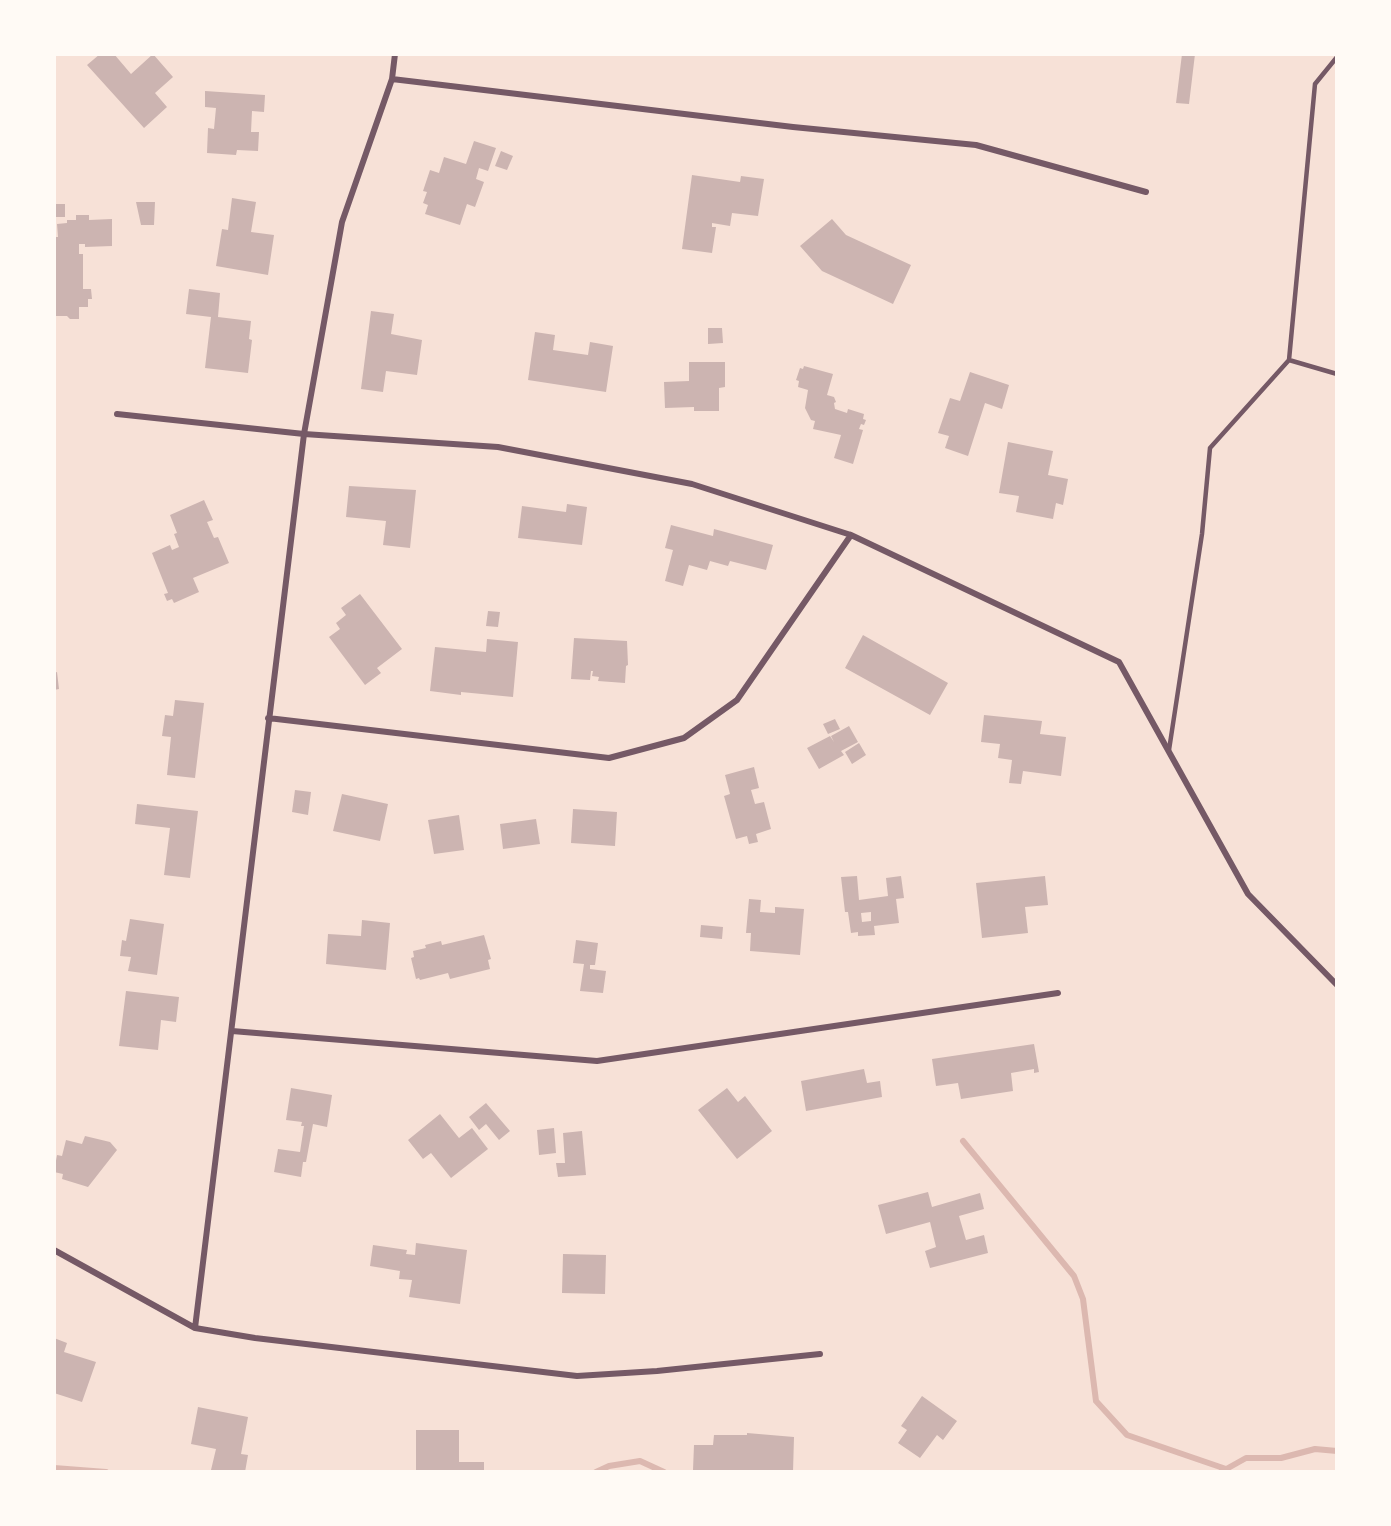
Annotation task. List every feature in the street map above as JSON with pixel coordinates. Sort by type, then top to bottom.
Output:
[{"type":"street","points":[[195,1328],[304,434],[342,222],[392,79],[395,54]]},
{"type":"street","points":[[392,79],[794,127],[976,145],[1146,192]]},
{"type":"street","points":[[117,414],[304,434],[509,449],[692,484],[851,536],[1119,662],[1248,894],[1337,984]]},
{"type":"street","points":[[268,718],[609,758],[684,738],[737,700],[851,536]]},
{"type":"street","points":[[232,1031],[597,1061],[1058,993]]},
{"type":"street","points":[[54,1250],[195,1328],[255,1338],[577,1376],[657,1371],[820,1354]]},
{"type":"lane","points":[[1169,751],[1202,534],[1210,448],[1289,360],[1315,84],[1337,57]]},
{"type":"lane","points":[[1289,360],[1337,374]]},
{"type":"building","points":[[100,54],[114,54],[131,74],[153,54],[173,77],[155,93],[167,107],[144,128],[87,65]]},
{"type":"building","points":[[1182,54],[1195,54],[1189,104],[1176,103]]},
{"type":"building","points":[[205,91],[265,95],[264,112],[252,111],[251,132],[259,132],[258,151],[237,150],[236,155],[207,153],[208,128],[214,129],[216,108],[205,107]]},
{"type":"building","points":[[474,141],[496,148],[488,171],[479,168],[476,179],[484,182],[475,207],[467,204],[460,225],[425,214],[428,205],[423,203],[427,192],[423,191],[430,170],[439,173],[444,157],[466,164]]},
{"type":"building","points":[[501,151],[513,156],[507,170],[495,166]]},
{"type":"building","points":[[692,175],[740,182],[741,176],[764,179],[758,216],[732,213],[730,226],[712,223],[712,227],[716,227],[712,253],[682,249]]},
{"type":"building","points":[[232,198],[256,202],[251,232],[274,235],[268,275],[216,266],[222,229],[228,230]]},
{"type":"building","points":[[136,202],[155,202],[154,225],[141,225]]},
{"type":"building","points":[[54,204],[65,204],[65,217],[54,217]]},
{"type":"building","points":[[76,215],[89,215],[89,220],[112,219],[112,246],[85,247],[85,244],[79,244],[79,254],[83,254],[83,289],[91,289],[92,299],[88,299],[88,307],[79,307],[79,319],[70,319],[67,316],[54,316],[54,249],[55,237],[58,237],[57,224],[67,223],[67,220],[76,220]]},
{"type":"building","points":[[832,219],[846,235],[911,265],[893,304],[822,271],[800,246]]},
{"type":"building","points":[[189,289],[220,293],[218,317],[251,321],[249,339],[252,340],[248,373],[205,368],[211,317],[186,314]]},
{"type":"building","points":[[371,311],[394,314],[391,334],[422,340],[417,375],[386,371],[383,392],[361,389]]},
{"type":"building","points":[[708,328],[722,328],[723,343],[708,344]]},
{"type":"building","points":[[535,332],[555,335],[553,350],[588,355],[590,342],[613,346],[606,392],[528,380]]},
{"type":"building","points":[[689,362],[725,362],[725,387],[719,388],[719,411],[694,411],[694,407],[665,408],[664,382],[689,381]]},
{"type":"building","points":[[804,366],[833,374],[827,395],[834,397],[835,409],[847,413],[848,409],[864,414],[863,419],[866,420],[859,429],[863,430],[853,464],[834,458],[841,435],[813,429],[815,421],[811,420],[805,408],[808,390],[798,387],[799,381],[796,380],[800,368],[803,369]]},
{"type":"building","points":[[970,372],[1009,385],[1002,409],[985,403],[968,456],[945,448],[949,436],[938,433],[950,398],[960,401]]},
{"type":"building","points":[[1008,442],[1053,451],[1048,475],[1068,479],[1063,505],[1056,503],[1053,519],[1016,512],[1019,496],[999,493]]},
{"type":"building","points":[[349,486],[416,490],[410,548],[383,545],[386,521],[346,517]]},
{"type":"building","points":[[204,500],[213,520],[207,522],[214,538],[218,537],[229,563],[193,578],[199,592],[174,603],[172,599],[167,601],[164,594],[168,593],[152,553],[170,545],[172,550],[179,547],[174,534],[177,533],[170,515]]},
{"type":"building","points":[[567,504],[587,507],[582,545],[518,538],[522,506],[566,512]]},
{"type":"building","points":[[671,525],[713,536],[714,529],[773,545],[766,570],[730,561],[728,566],[710,561],[707,570],[689,565],[683,586],[665,581],[673,550],[665,548]]},
{"type":"building","points":[[360,594],[402,649],[377,668],[381,673],[365,685],[329,637],[340,629],[336,623],[346,615],[341,608]]},
{"type":"building","points":[[488,611],[500,612],[498,627],[486,626]]},
{"type":"building","points":[[863,635],[948,683],[930,715],[845,668]]},
{"type":"building","points":[[574,638],[627,641],[628,665],[626,666],[625,683],[598,681],[599,677],[592,676],[593,671],[591,671],[590,680],[571,679]]},
{"type":"building","points":[[487,639],[518,642],[513,697],[430,691],[435,647],[486,652]]},
{"type":"building","points":[[57,672],[59,689],[54,690],[54,673]]},
{"type":"building","points":[[175,700],[204,703],[195,778],[167,775],[171,737],[162,736],[165,715],[173,716]]},
{"type":"building","points":[[984,715],[1042,721],[1040,734],[1066,737],[1061,776],[1023,771],[1021,784],[1009,783],[1012,760],[998,758],[1000,744],[981,742]]},
{"type":"building","points":[[835,719],[840,729],[828,734],[823,724]]},
{"type":"building","points":[[849,726],[858,742],[841,751],[844,755],[819,769],[807,748],[830,736],[834,742],[831,736]]},
{"type":"building","points":[[859,743],[866,755],[852,764],[845,752]]},
{"type":"building","points":[[754,767],[759,788],[751,790],[755,804],[764,802],[771,829],[756,834],[758,842],[749,844],[747,836],[736,839],[724,796],[730,794],[725,775]]},
{"type":"building","points":[[295,790],[311,792],[308,815],[292,812]]},
{"type":"building","points":[[342,794],[388,804],[380,841],[333,831]]},
{"type":"building","points":[[137,804],[198,811],[190,878],[164,875],[170,828],[135,824]]},
{"type":"building","points":[[573,809],[617,812],[615,846],[571,843]]},
{"type":"building","points":[[459,815],[464,850],[434,854],[428,820]]},
{"type":"building","points":[[536,819],[540,844],[503,849],[500,824]]},
{"type":"building","points":[[857,876],[859,900],[888,896],[886,878],[901,876],[904,898],[896,899],[899,923],[874,926],[875,935],[858,936],[858,932],[851,933],[848,912],[845,912],[841,877]],"holes":[[[871,912],[871,921],[862,922],[861,913]]]},
{"type":"building","points":[[1045,876],[1048,905],[1025,907],[1028,933],[982,938],[976,883]]},
{"type":"building","points":[[749,899],[761,900],[760,912],[775,913],[775,907],[804,909],[800,955],[750,951],[751,933],[746,933]]},
{"type":"building","points":[[130,919],[164,924],[157,975],[128,971],[131,957],[120,956],[122,940],[126,941]]},
{"type":"building","points":[[362,920],[390,923],[386,970],[326,964],[328,934],[361,936]]},
{"type":"building","points":[[701,925],[723,927],[722,939],[700,937]]},
{"type":"building","points":[[484,935],[491,959],[488,960],[490,969],[450,979],[448,973],[416,979],[411,958],[414,957],[413,951],[441,941],[442,945]]},
{"type":"building","points":[[576,940],[598,943],[595,965],[590,965],[590,969],[606,971],[603,993],[580,991],[584,964],[573,963]]},
{"type":"building","points":[[126,991],[179,997],[176,1022],[161,1020],[158,1050],[119,1046]]},
{"type":"building","points":[[1034,1044],[1039,1072],[1034,1073],[1034,1069],[1011,1073],[1013,1091],[961,1099],[958,1083],[936,1086],[932,1059]]},
{"type":"building","points":[[864,1069],[867,1083],[880,1081],[882,1097],[806,1111],[801,1081]]},
{"type":"building","points":[[291,1088],[332,1095],[327,1127],[313,1124],[301,1177],[274,1172],[278,1149],[300,1152],[304,1126],[301,1126],[302,1122],[286,1120]]},
{"type":"building","points":[[727,1088],[738,1102],[745,1096],[772,1131],[737,1159],[698,1110]]},
{"type":"building","points":[[486,1103],[510,1131],[499,1140],[486,1124],[479,1130],[469,1117]]},
{"type":"building","points":[[440,1114],[459,1138],[472,1128],[488,1149],[451,1178],[431,1153],[423,1159],[408,1140]]},
{"type":"building","points":[[554,1128],[556,1153],[539,1155],[537,1130]]},
{"type":"building","points":[[582,1131],[586,1175],[558,1177],[556,1163],[565,1163],[563,1133]]},
{"type":"building","points":[[85,1136],[110,1142],[117,1150],[88,1187],[62,1179],[63,1174],[54,1172],[57,1155],[62,1156],[66,1140],[82,1144]]},
{"type":"building","points":[[928,1192],[932,1207],[980,1193],[984,1209],[959,1216],[966,1240],[984,1235],[988,1253],[930,1268],[925,1251],[936,1247],[930,1222],[886,1234],[878,1205]]},
{"type":"building","points":[[416,1243],[467,1250],[460,1304],[409,1297],[412,1280],[399,1279],[400,1271],[370,1266],[373,1245],[407,1250],[406,1254],[415,1255]]},
{"type":"building","points":[[563,1254],[606,1255],[605,1294],[562,1293]]},
{"type":"building","points":[[54,1338],[67,1343],[64,1352],[96,1362],[82,1402],[54,1393]]},
{"type":"building","points":[[922,1396],[957,1421],[943,1440],[937,1435],[920,1458],[898,1443],[907,1430],[901,1426]]},
{"type":"building","points":[[198,1407],[248,1417],[241,1454],[248,1455],[245,1472],[211,1470],[216,1449],[191,1444]]},
{"type":"building","points":[[416,1430],[459,1430],[459,1462],[484,1462],[484,1472],[416,1472]]},
{"type":"building","points":[[747,1433],[794,1437],[793,1472],[693,1470],[694,1445],[713,1445],[714,1435],[747,1435]]},
{"type":"waterway","points":[[963,1141],[1074,1276],[1083,1299],[1096,1401],[1127,1435],[1226,1469]]},
{"type":"waterway","points":[[1221,1472],[1246,1458],[1281,1458],[1315,1449],[1337,1451]]},
{"type":"waterway","points":[[596,1472],[609,1466],[640,1461],[664,1472]]},
{"type":"waterway","points":[[54,1468],[106,1472]]}]
